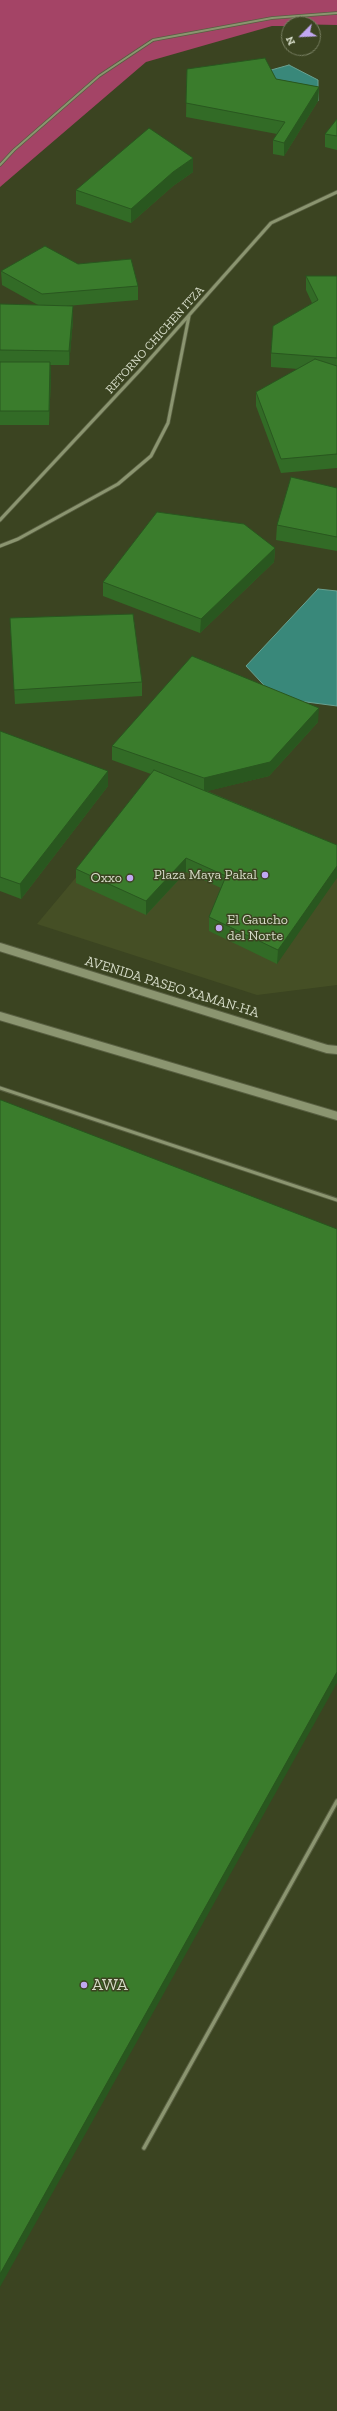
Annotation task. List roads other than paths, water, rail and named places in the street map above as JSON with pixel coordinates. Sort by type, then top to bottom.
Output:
[{"type":"main road","name":"AVENIDA PASEO XAMAN-HA","points":[[0,947],[327,1049],[337,1050]]},
{"type":"main road","points":[[0,1016],[337,1116]]},
{"type":"street","name":"RETORNO CHICHEN ITZA","points":[[0,520],[189,316],[271,223],[337,192]]},
{"type":"street","points":[[0,546],[18,539],[118,484],[151,456],[168,423],[189,316]]},
{"type":"lane","points":[[0,165],[14,150],[99,76],[153,40],[272,18],[337,13]]},
{"type":"lane","points":[[0,1088],[337,1200]]},
{"type":"lane","points":[[144,2148],[337,1801]]},
{"type":"water","points":[[289,65],[318,80],[318,101],[276,93],[264,72]]},
{"type":"water","points":[[318,589],[337,591],[337,706],[276,698],[246,666]]},
{"type":"place","name":"Plaza Maya Pakal","points":[[265,875]]},
{"type":"place","name":"Oxxo","points":[[130,878]]},
{"type":"place","name":"El Gaucho del Norte","points":[[219,928]]},
{"type":"place","name":"AWA","points":[[84,1985]]}]
